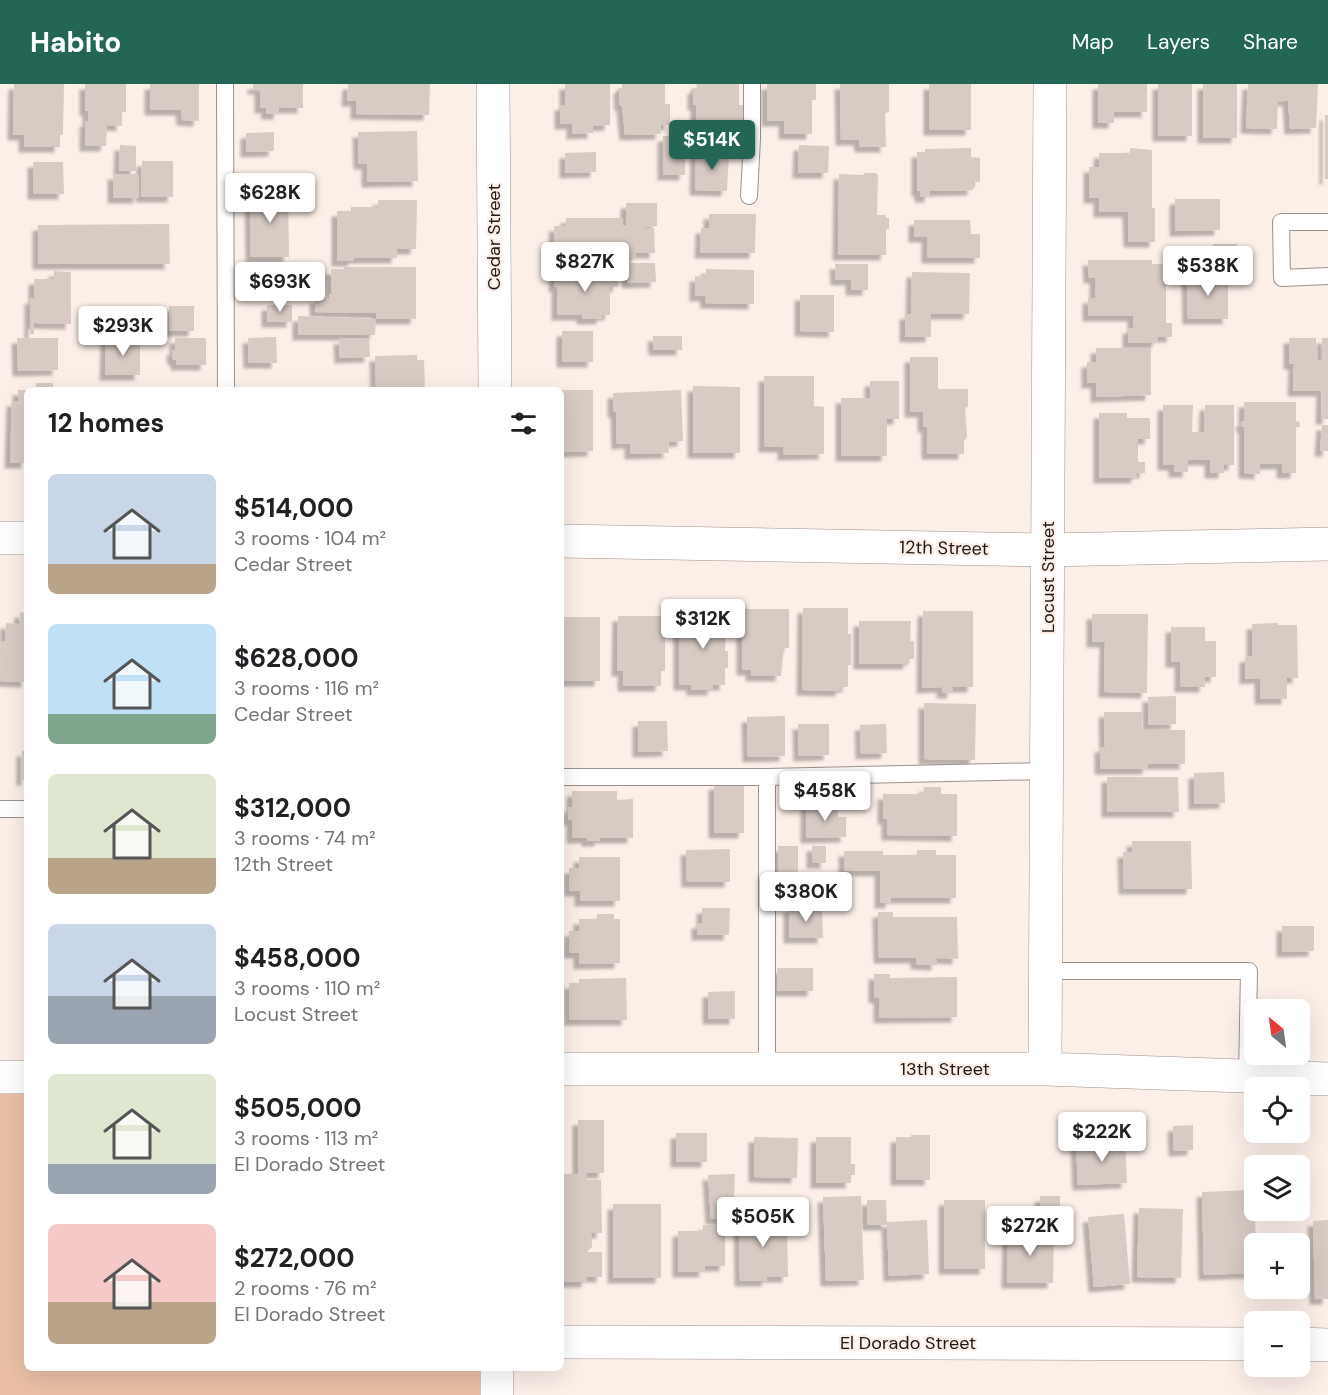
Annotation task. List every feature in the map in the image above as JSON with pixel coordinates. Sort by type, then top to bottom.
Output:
[{"type":"street","name":"Cedar Street","points":[[493,84],[495,387]]},
{"type":"street","name":"Locust Street","points":[[1045,1069],[1050,84]]},
{"type":"street","points":[[0,538],[24,538]]},
{"type":"street","name":"12th Street","points":[[564,541],[1049,549],[1328,544]]},
{"type":"street","name":"13th Street","points":[[564,1069],[1045,1069],[1328,1078]]},
{"type":"street","points":[[0,1077],[24,1077]]},
{"type":"street","name":"El Dorado Street","points":[[564,1342],[1244,1344]]},
{"type":"street","points":[[1310,1344],[1328,1345]]},
{"type":"street","points":[[497,1371],[497,1395]]},
{"type":"lane","points":[[225,84],[226,387]]},
{"type":"lane","points":[[749,195],[752,84]]},
{"type":"lane","points":[[1328,222],[1281,222],[1282,278],[1328,276]]},
{"type":"lane","points":[[564,777],[767,777],[1047,771]]},
{"type":"lane","points":[[767,777],[767,1069]]},
{"type":"lane","points":[[0,809],[24,809]]},
{"type":"lane","points":[[1044,971],[1249,971],[1247,1076]]},
{"type":"shaded area","points":[[0,1067],[24,1067],[24,1371],[490,1371],[489,1395],[0,1395]]},
{"type":"building","points":[[14,84],[64,84],[63,135],[60,135],[60,147],[24,147],[24,135],[13,135]]},
{"type":"building","points":[[85,84],[126,84],[126,112],[122,112],[122,126],[107,125],[106,146],[85,146],[85,122],[88,121],[88,111],[85,110]]},
{"type":"building","points":[[150,84],[199,84],[199,121],[182,120],[181,110],[150,110]]},
{"type":"building","points":[[253,84],[303,84],[303,108],[279,108],[279,114],[266,114],[267,108],[260,108],[260,89],[253,89]]},
{"type":"building","points":[[348,84],[430,84],[429,115],[356,114],[356,101],[347,101]]},
{"type":"building","points":[[565,84],[610,84],[610,125],[593,126],[593,133],[572,134],[572,124],[560,124],[560,105],[565,105]]},
{"type":"building","points":[[622,84],[665,84],[665,104],[670,104],[670,125],[661,125],[661,134],[625,135],[622,105],[620,106],[619,88],[622,88]]},
{"type":"building","points":[[696,84],[739,84],[739,105],[744,105],[744,124],[733,124],[733,134],[714,133],[714,139],[696,139],[696,105],[693,105],[693,88],[697,88]]},
{"type":"building","points":[[767,84],[816,84],[816,100],[812,100],[812,134],[784,134],[784,121],[767,121]]},
{"type":"building","points":[[840,84],[889,84],[889,112],[885,113],[886,147],[860,147],[859,140],[841,140]]},
{"type":"building","points":[[929,84],[971,84],[971,130],[929,130]]},
{"type":"building","points":[[1098,84],[1147,84],[1147,112],[1114,112],[1114,123],[1098,123]]},
{"type":"building","points":[[1158,84],[1192,84],[1192,136],[1158,136]]},
{"type":"building","points":[[1203,84],[1237,84],[1237,138],[1203,138]]},
{"type":"building","points":[[1248,84],[1318,84],[1316,128],[1290,129],[1288,100],[1278,102],[1277,129],[1246,128]]},
{"type":"building","points":[[1325,115],[1328,115],[1328,179],[1325,179]]},
{"type":"building","points":[[417,131],[418,181],[367,182],[367,164],[359,164],[358,132]]},
{"type":"building","points":[[274,132],[274,151],[246,152],[246,133]]},
{"type":"building","points":[[663,136],[685,136],[685,175],[663,175]]},
{"type":"building","points":[[120,145],[136,146],[136,171],[119,171]]},
{"type":"building","points":[[799,145],[829,146],[828,173],[798,173]]},
{"type":"building","points":[[971,148],[971,157],[980,158],[980,182],[973,182],[973,190],[930,191],[930,197],[920,197],[920,191],[917,191],[917,152],[925,152],[925,149]]},
{"type":"building","points":[[1130,148],[1152,150],[1152,208],[1155,208],[1155,242],[1129,242],[1128,212],[1099,212],[1099,198],[1089,198],[1089,167],[1099,167],[1099,153],[1130,153]]},
{"type":"building","points":[[596,152],[596,172],[565,173],[565,153]]},
{"type":"building","points":[[696,152],[729,153],[727,191],[695,190]]},
{"type":"building","points":[[142,161],[173,161],[173,197],[141,197]]},
{"type":"building","points":[[33,162],[63,162],[64,194],[33,194]]},
{"type":"building","points":[[864,173],[878,175],[877,215],[886,215],[886,218],[889,218],[889,229],[886,229],[886,255],[838,255],[839,174],[864,175]]},
{"type":"building","points":[[113,174],[138,174],[139,198],[113,198]]},
{"type":"building","points":[[250,192],[288,192],[289,257],[251,257]]},
{"type":"building","points":[[1175,199],[1220,199],[1220,230],[1175,231]]},
{"type":"building","points":[[378,200],[417,200],[416,249],[397,249],[397,258],[353,258],[354,261],[337,261],[337,211],[351,211],[351,207],[378,207]]},
{"type":"building","points":[[626,203],[657,203],[657,226],[637,228],[654,228],[655,253],[636,253],[636,257],[566,258],[566,251],[555,251],[554,226],[566,226],[566,218],[623,218],[623,225],[626,225]]},
{"type":"building","points":[[709,214],[756,214],[755,253],[700,253],[701,228],[709,228]]},
{"type":"building","points":[[914,220],[970,220],[971,234],[980,234],[980,258],[927,258],[927,237],[914,237]]},
{"type":"building","points":[[169,224],[170,264],[38,264],[38,225]]},
{"type":"building","points":[[1213,244],[1237,244],[1237,271],[1213,272]]},
{"type":"building","points":[[1088,260],[1152,260],[1152,264],[1166,264],[1166,323],[1172,323],[1172,337],[1158,337],[1157,343],[1128,343],[1128,328],[1133,328],[1133,316],[1088,316],[1088,298],[1095,298],[1095,278],[1089,278]]},
{"type":"building","points":[[627,263],[655,263],[656,282],[628,283]]},
{"type":"building","points":[[835,264],[868,264],[868,290],[851,290],[851,280],[836,280]]},
{"type":"building","points":[[343,267],[416,267],[416,319],[376,319],[376,313],[315,312],[315,298],[329,298],[332,294],[331,269],[344,269]]},
{"type":"building","points":[[706,269],[754,270],[754,304],[705,303],[706,296],[695,296],[695,276],[706,277]]},
{"type":"building","points":[[54,271],[71,272],[71,324],[34,323],[34,334],[30,334],[30,298],[34,299],[34,279],[54,279]]},
{"type":"building","points":[[555,271],[618,271],[618,287],[610,287],[610,315],[602,315],[602,319],[582,319],[582,315],[557,315]]},
{"type":"building","points":[[912,272],[970,273],[969,314],[931,314],[931,337],[905,337],[905,314],[911,314]]},
{"type":"building","points":[[1187,276],[1228,276],[1228,319],[1188,319]]},
{"type":"building","points":[[800,295],[834,295],[834,332],[800,331]]},
{"type":"building","points":[[267,305],[292,305],[292,322],[267,322]]},
{"type":"building","points":[[169,306],[194,306],[194,331],[169,331]]},
{"type":"building","points":[[298,316],[376,319],[375,335],[298,335]]},
{"type":"building","points":[[562,331],[593,331],[593,362],[562,362]]},
{"type":"building","points":[[653,336],[682,336],[682,350],[654,350]]},
{"type":"building","points":[[276,337],[277,363],[249,363],[248,338]]},
{"type":"building","points":[[17,338],[58,338],[58,370],[18,371]]},
{"type":"building","points":[[106,338],[140,339],[140,375],[105,375]]},
{"type":"building","points":[[175,338],[206,338],[206,365],[176,365],[172,350],[175,350]]},
{"type":"building","points":[[369,338],[370,357],[340,358],[339,339]]},
{"type":"building","points":[[1289,338],[1316,338],[1316,360],[1322,360],[1322,338],[1328,338],[1328,419],[1321,419],[1322,391],[1293,391],[1294,364],[1289,364]]},
{"type":"building","points":[[1096,348],[1151,348],[1151,395],[1096,397],[1096,383],[1087,383],[1087,362],[1096,362]]},
{"type":"building","points":[[417,355],[417,360],[424,360],[425,387],[376,387],[375,356]]},
{"type":"building","points":[[910,357],[938,357],[938,389],[968,389],[968,407],[965,408],[967,437],[964,441],[964,454],[927,454],[927,427],[923,427],[923,412],[910,412]]},
{"type":"building","points":[[764,376],[814,376],[814,406],[824,407],[824,454],[783,455],[783,447],[764,447]]},
{"type":"building","points":[[870,381],[899,381],[899,419],[887,419],[887,456],[841,456],[841,398],[870,398]]},
{"type":"building","points":[[36,383],[53,383],[53,387],[36,387]]},
{"type":"building","points":[[693,386],[740,387],[740,453],[693,453]]},
{"type":"building","points":[[18,390],[24,390],[24,463],[10,463],[12,401],[18,401]]},
{"type":"building","points":[[564,390],[593,390],[593,451],[564,452]]},
{"type":"building","points":[[681,390],[683,441],[668,442],[669,453],[630,454],[630,443],[617,444],[613,393]]},
{"type":"building","points":[[1244,402],[1296,402],[1296,422],[1299,421],[1300,427],[1296,427],[1296,473],[1282,473],[1282,464],[1260,464],[1260,474],[1244,473],[1244,427],[1241,421],[1244,421]]},
{"type":"building","points":[[1163,405],[1193,405],[1192,432],[1204,432],[1205,405],[1234,405],[1234,465],[1224,465],[1224,473],[1210,473],[1210,460],[1188,460],[1188,472],[1174,472],[1174,465],[1163,465]]},
{"type":"building","points":[[1099,413],[1127,413],[1127,418],[1150,418],[1150,439],[1138,439],[1138,462],[1145,462],[1145,473],[1137,473],[1137,478],[1099,478]]},
{"type":"building","points":[[1322,425],[1328,425],[1328,451],[1320,451]]},
{"type":"building","points":[[803,608],[848,608],[851,665],[848,665],[848,687],[841,687],[841,691],[802,690]]},
{"type":"building","points":[[692,609],[722,609],[722,619],[726,619],[725,651],[728,651],[728,668],[725,668],[725,685],[713,685],[713,690],[692,690],[691,685],[679,685],[679,619],[692,619]]},
{"type":"building","points":[[742,609],[789,609],[789,648],[784,648],[781,676],[751,676],[751,670],[742,670]]},
{"type":"building","points":[[923,611],[973,611],[973,687],[952,687],[953,693],[942,693],[942,687],[922,688]]},
{"type":"building","points":[[20,612],[24,613],[24,682],[0,681],[1,641],[5,641],[6,623],[19,624]]},
{"type":"building","points":[[1092,614],[1148,614],[1147,693],[1104,692],[1105,642],[1092,642]]},
{"type":"building","points":[[618,616],[665,616],[665,671],[661,671],[661,686],[623,686],[623,671],[617,671]]},
{"type":"building","points":[[564,617],[600,617],[600,681],[564,681]]},
{"type":"building","points":[[859,621],[911,621],[910,641],[914,641],[914,659],[909,659],[909,664],[859,664]]},
{"type":"building","points":[[1278,623],[1278,625],[1297,625],[1298,678],[1287,678],[1287,699],[1260,699],[1260,678],[1245,679],[1245,657],[1252,656],[1252,624]]},
{"type":"building","points":[[1171,627],[1205,627],[1205,641],[1216,641],[1216,677],[1205,677],[1205,687],[1180,687],[1180,662],[1171,662]]},
{"type":"building","points":[[1176,696],[1176,724],[1148,725],[1148,697]]},
{"type":"building","points":[[924,703],[976,704],[975,760],[924,759]]},
{"type":"building","points":[[1104,712],[1143,712],[1142,730],[1185,730],[1185,764],[1148,764],[1148,769],[1100,769],[1100,747],[1105,747]]},
{"type":"building","points":[[785,716],[785,756],[748,757],[747,717]]},
{"type":"building","points":[[638,721],[667,721],[668,751],[638,752]]},
{"type":"building","points":[[798,724],[829,724],[829,755],[799,756]]},
{"type":"building","points":[[886,724],[887,753],[861,754],[860,725]]},
{"type":"building","points":[[22,751],[24,751],[24,780],[22,780]]},
{"type":"building","points":[[1224,772],[1225,803],[1194,804],[1194,773]]},
{"type":"building","points":[[1107,777],[1178,777],[1179,812],[1107,812]]},
{"type":"building","points":[[714,784],[744,784],[744,833],[714,833]]},
{"type":"building","points":[[924,787],[941,787],[941,794],[957,794],[957,836],[887,835],[887,819],[883,819],[883,794],[923,794]]},
{"type":"building","points":[[572,791],[617,791],[617,800],[633,799],[633,838],[600,838],[600,841],[587,841],[587,838],[572,838],[572,820],[568,820],[568,807],[572,807]]},
{"type":"building","points":[[806,804],[838,804],[838,817],[846,817],[846,837],[806,838]]},
{"type":"building","points":[[1132,841],[1191,841],[1192,889],[1124,889],[1123,852],[1132,852]]},
{"type":"building","points":[[778,846],[798,846],[798,877],[778,877]]},
{"type":"building","points":[[812,846],[826,846],[826,863],[812,863]]},
{"type":"building","points":[[730,849],[730,882],[687,882],[686,850]]},
{"type":"building","points":[[917,850],[936,850],[936,855],[956,855],[956,898],[891,898],[891,903],[880,903],[880,871],[844,871],[844,851],[883,851],[883,855],[917,855]]},
{"type":"building","points":[[579,857],[620,857],[620,901],[580,901],[580,891],[569,891],[569,868],[579,868]]},
{"type":"building","points":[[789,907],[822,907],[823,938],[789,938]]},
{"type":"building","points":[[702,908],[730,908],[729,935],[697,935],[697,923],[702,923]]},
{"type":"building","points":[[878,912],[893,912],[893,917],[957,917],[958,959],[937,958],[937,965],[916,964],[916,958],[879,958]]},
{"type":"building","points":[[597,914],[614,914],[614,919],[620,919],[620,963],[579,964],[579,953],[569,953],[569,931],[579,931],[579,919],[597,919]]},
{"type":"building","points":[[1282,926],[1314,926],[1314,951],[1282,952]]},
{"type":"building","points":[[777,968],[813,968],[813,991],[777,991]]},
{"type":"building","points":[[874,974],[890,974],[890,978],[957,977],[957,1017],[879,1018],[879,998],[874,998]]},
{"type":"building","points":[[626,978],[627,1020],[569,1020],[569,983],[579,983],[579,979]]},
{"type":"building","points":[[735,991],[735,1019],[708,1019],[708,992]]},
{"type":"building","points":[[578,1120],[604,1120],[604,1173],[587,1173],[587,1180],[601,1180],[602,1233],[590,1233],[592,1247],[587,1252],[602,1252],[602,1277],[587,1277],[587,1282],[564,1282],[564,1174],[578,1174]]},
{"type":"building","points":[[1193,1125],[1193,1150],[1174,1151],[1173,1126]]},
{"type":"building","points":[[676,1133],[707,1133],[707,1162],[676,1162]]},
{"type":"building","points":[[911,1135],[930,1135],[930,1180],[896,1180],[896,1137],[911,1137]]},
{"type":"building","points":[[754,1137],[798,1138],[797,1178],[754,1177]]},
{"type":"building","points":[[816,1137],[851,1137],[851,1164],[855,1164],[855,1175],[851,1175],[851,1183],[816,1183]]},
{"type":"building","points":[[1125,1141],[1127,1183],[1078,1185],[1076,1144]]},
{"type":"building","points":[[735,1174],[733,1219],[711,1219],[708,1175]]},
{"type":"building","points":[[1244,1190],[1244,1221],[1255,1221],[1256,1233],[1244,1233],[1244,1273],[1204,1275],[1202,1192]]},
{"type":"building","points":[[861,1196],[864,1280],[826,1281],[823,1197]]},
{"type":"building","points":[[1040,1196],[1060,1196],[1060,1221],[1040,1220]]},
{"type":"building","points":[[867,1200],[886,1200],[887,1222],[927,1220],[929,1274],[889,1276],[887,1225],[867,1225]]},
{"type":"building","points":[[944,1200],[985,1200],[985,1269],[944,1269]]},
{"type":"building","points":[[613,1204],[661,1204],[661,1278],[613,1278]]},
{"type":"building","points":[[1139,1208],[1183,1209],[1181,1278],[1137,1277]]},
{"type":"building","points":[[739,1214],[765,1214],[765,1219],[787,1219],[788,1277],[767,1277],[767,1281],[740,1281]]},
{"type":"building","points":[[1124,1214],[1130,1284],[1094,1287],[1088,1217]]},
{"type":"building","points":[[1328,1220],[1328,1299],[1315,1299],[1313,1221]]},
{"type":"building","points":[[703,1225],[725,1225],[725,1266],[704,1266],[705,1272],[678,1272],[678,1231],[703,1231]]},
{"type":"building","points":[[1008,1232],[1054,1232],[1053,1283],[1007,1283]]}]
